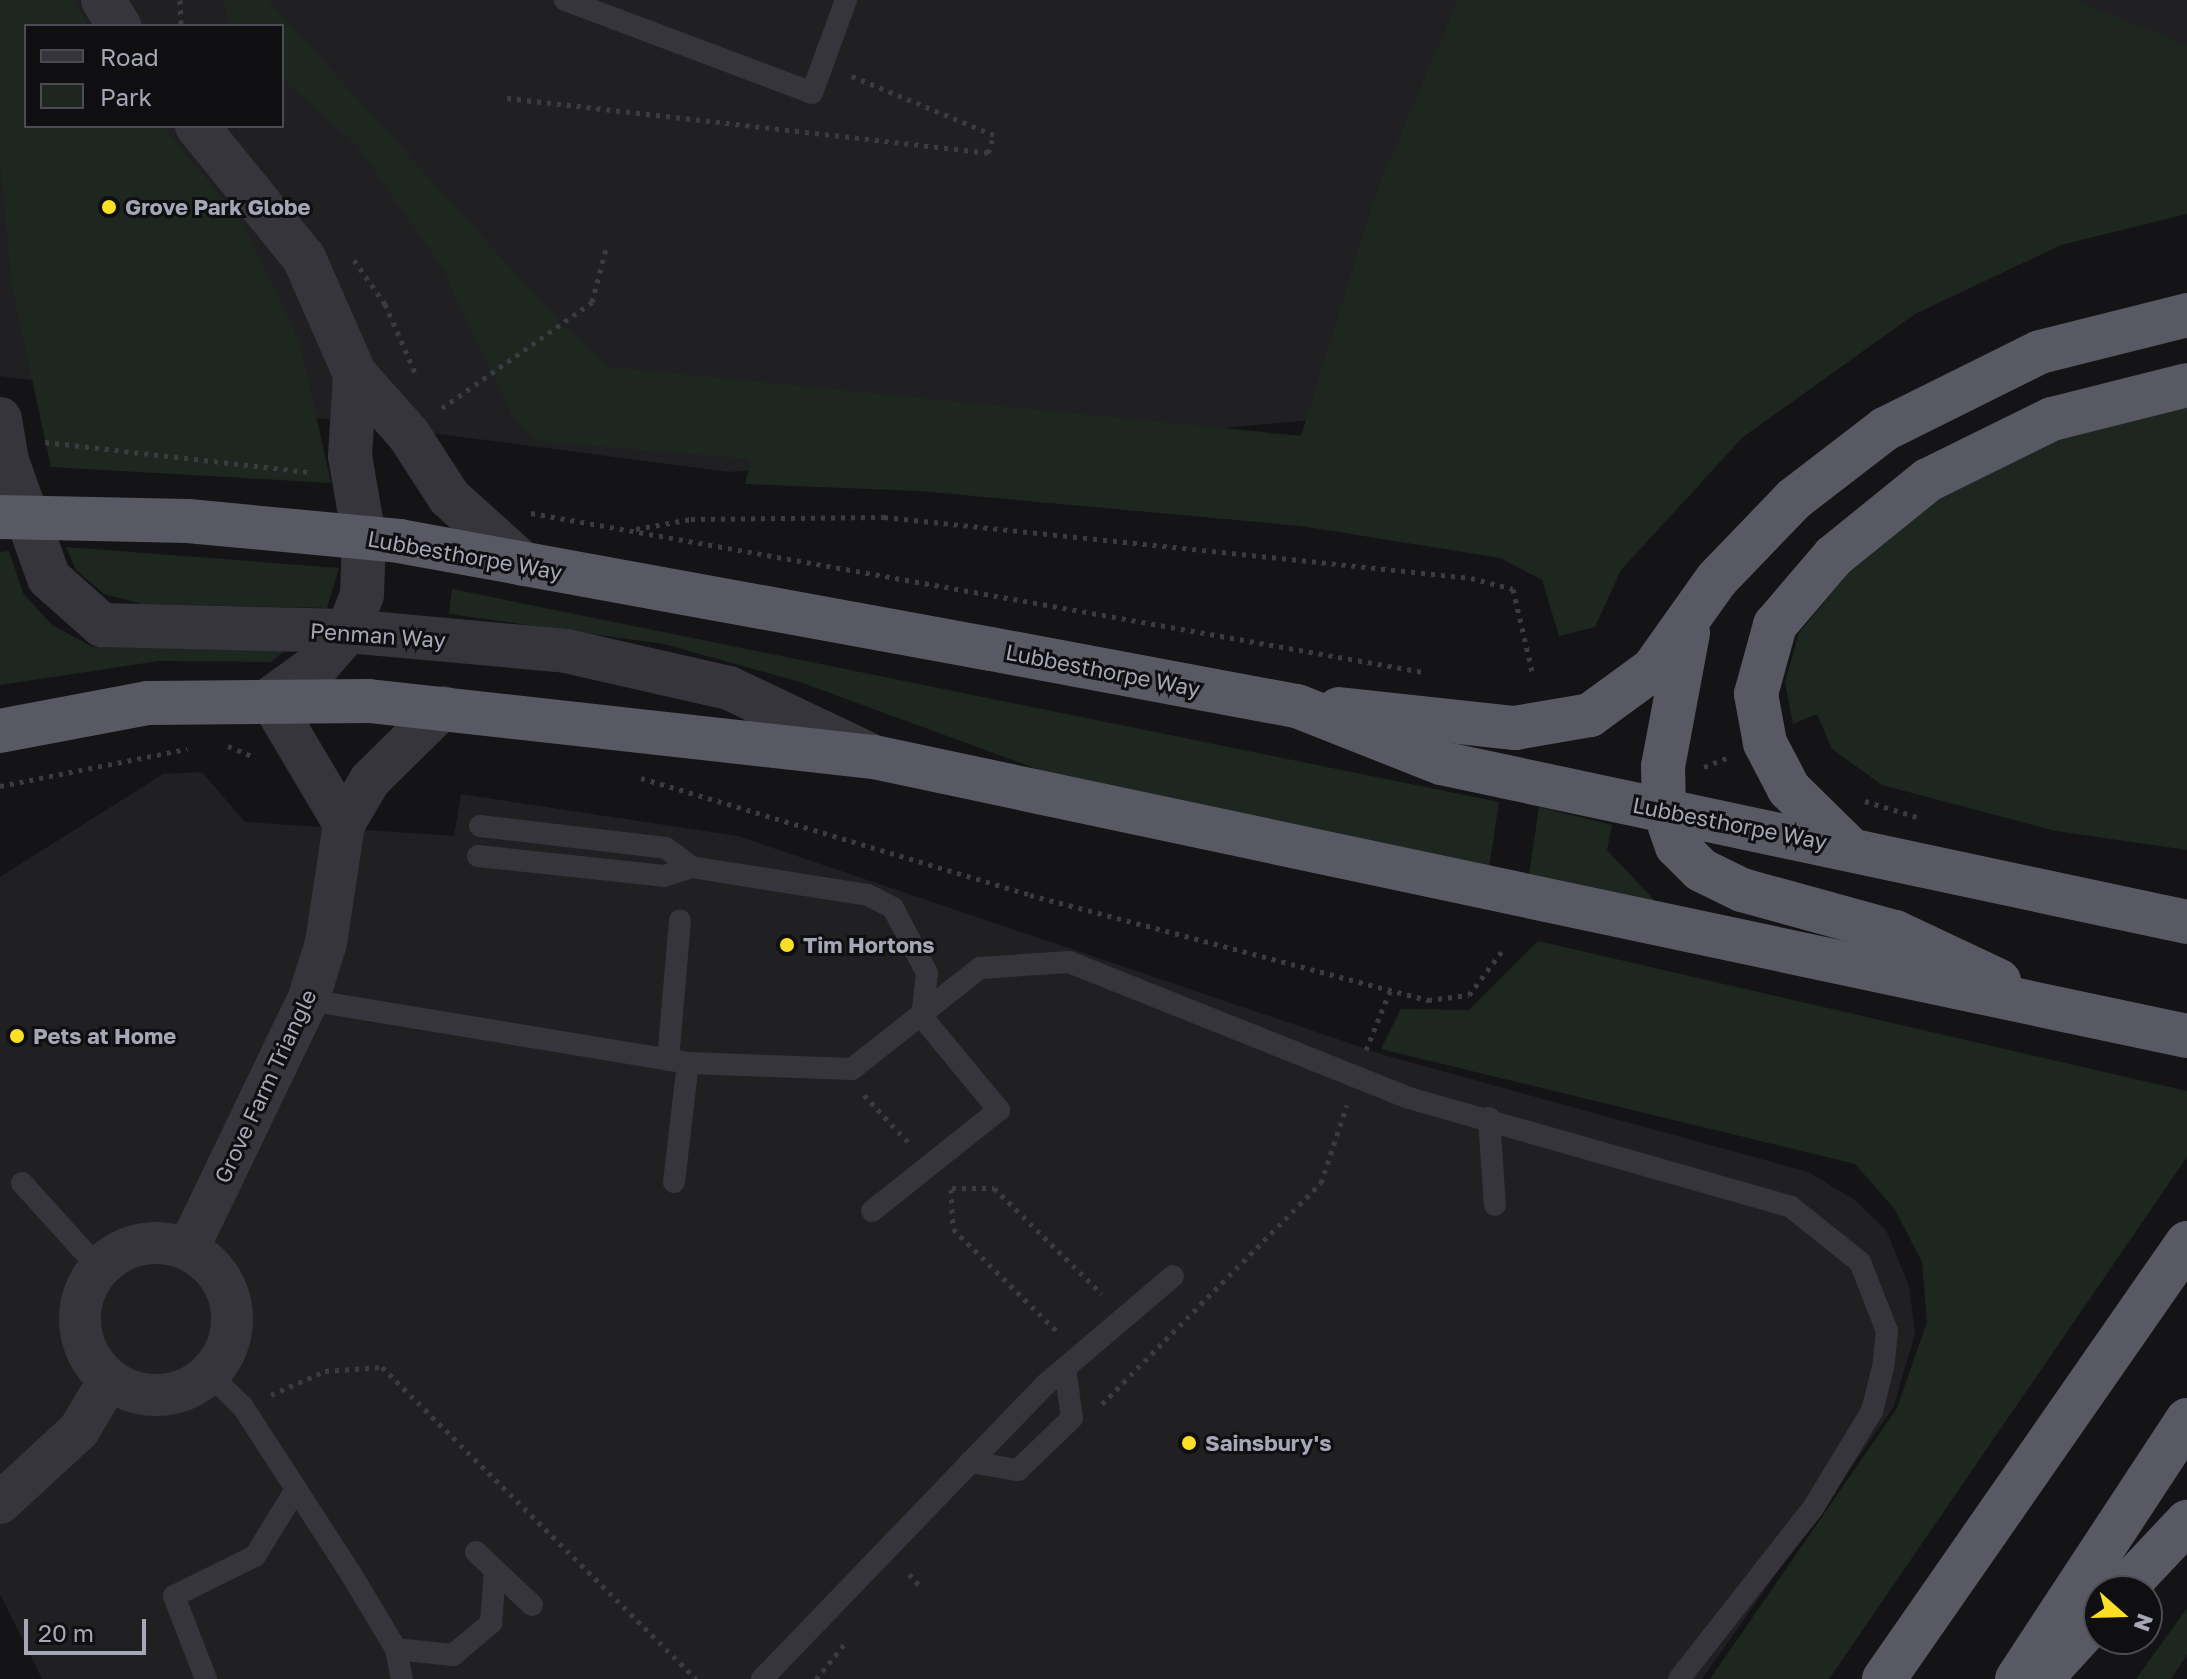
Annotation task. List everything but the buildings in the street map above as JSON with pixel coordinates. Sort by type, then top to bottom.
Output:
[{"type":"highway","points":[[1297,706],[1515,728],[1567,725],[1621,696],[1692,619],[1717,579],[1794,499],[1885,429],[2040,352],[2187,315]]},
{"type":"highway","points":[[1846,845],[1789,789],[1761,726],[1762,661],[1798,595],[1872,520],[1985,448],[2052,419],[2187,385]]},
{"type":"highway","name":"Lubbesthorpe Way","points":[[13,516],[364,537],[1297,706],[1441,763],[1846,845],[2187,922]]},
{"type":"highway","points":[[1692,619],[1677,668],[1664,809],[1677,846],[1701,870],[1742,890],[1895,932],[2045,1003]]},
{"type":"highway","points":[[0,731],[148,703],[270,699],[444,707],[874,757],[1903,980],[2045,1003],[2187,1036]]},
{"type":"highway","points":[[1884,1679],[2187,1243]]},
{"type":"highway","points":[[2017,1679],[2187,1420]]},
{"type":"highway","points":[[2137,1575],[2187,1522]]},
{"type":"highway","points":[[2040,1679],[2083,1632]]},
{"type":"street","points":[[103,0],[118,24]]},
{"type":"street","points":[[199,128],[304,258],[355,374],[409,435],[449,497],[523,564]]},
{"type":"street","points":[[344,824],[270,699],[320,663],[348,631],[362,595],[364,537],[350,456],[355,374]]},
{"type":"street","name":"Penman Way","points":[[0,419],[13,516],[62,596],[102,625],[348,631],[639,663],[729,688],[874,757]]},
{"type":"street","name":"Grove Farm Triangle","points":[[188,1249],[308,1000],[326,943],[344,824],[370,780],[444,707]]},
{"type":"street","points":[[153,1241],[188,1249],[221,1276],[233,1314],[223,1357],[210,1375],[153,1396],[109,1380],[80,1329],[81,1301],[98,1267],[122,1249],[153,1241]]},
{"type":"street","points":[[0,1503],[79,1430],[109,1380]]},
{"type":"lane","points":[[565,0],[812,93],[846,0]]},
{"type":"lane","points":[[480,826],[666,848],[691,867]]},
{"type":"lane","points":[[478,856],[664,876],[691,867],[868,895],[893,908],[927,973],[922,1017],[999,1110],[872,1211]]},
{"type":"lane","points":[[674,1182],[680,921]]},
{"type":"lane","points":[[308,1000],[678,1061],[852,1069],[922,1017],[980,968],[1069,962],[1354,1079],[1791,1207],[1860,1262],[1887,1331],[1872,1411],[1813,1508],[1679,1679]]},
{"type":"lane","points":[[1489,1118],[1495,1205]]},
{"type":"lane","points":[[22,1183],[98,1267]]},
{"type":"lane","points":[[762,1679],[970,1462],[1065,1368],[1173,1276]]},
{"type":"lane","points":[[970,1462],[1018,1470],[1072,1418],[1065,1368]]},
{"type":"lane","points":[[210,1375],[243,1407],[396,1649],[402,1679]]},
{"type":"lane","points":[[206,1679],[174,1596],[255,1556],[295,1491]]},
{"type":"lane","points":[[476,1552],[532,1605]]},
{"type":"lane","points":[[396,1649],[453,1655],[491,1623],[495,1570]]},
{"type":"path","points":[[180,0],[181,24]]},
{"type":"path","points":[[429,417],[592,302],[607,245]]},
{"type":"path","points":[[631,530],[691,519],[884,517],[1471,578],[1513,589],[1532,671]]},
{"type":"path","points":[[211,746],[273,768],[305,755]]},
{"type":"path","points":[[0,786],[199,747]]},
{"type":"path","points":[[637,777],[1030,895],[1428,1000],[1469,995],[1502,951]]},
{"type":"path","points":[[848,1095],[864,1095],[951,1188],[953,1229],[1066,1339],[1074,1330]]},
{"type":"path","points":[[951,1188],[994,1188],[1106,1298],[1098,1306]]},
{"type":"path","points":[[243,1407],[325,1371],[382,1367],[696,1679]]},
{"type":"path","points":[[909,1574],[919,1585]]},
{"type":"shaded area","points":[[0,0],[1495,0],[1323,419],[729,472],[0,376]]},
{"type":"shaded area","points":[[2013,0],[2187,0],[2187,59]]},
{"type":"shaded area","points":[[202,772],[245,822],[454,836],[461,794],[738,836],[1384,1055],[1808,1172],[1855,1200],[1886,1230],[1909,1286],[1915,1334],[1893,1408],[1702,1679],[42,1679],[0,1594],[0,877],[163,774]]},
{"type":"green space","points":[[0,0],[74,0],[88,24],[24,24],[24,128],[165,128],[244,225],[300,343],[331,483],[51,467],[12,286],[0,162]]},
{"type":"green space","points":[[224,0],[268,0],[562,325],[610,367],[1301,436],[1376,193],[1458,0],[2074,0],[2187,45],[2187,214],[2061,245],[1915,314],[1743,437],[1621,570],[1595,627],[1559,636],[1542,580],[1500,558],[1301,526],[919,491],[745,484],[751,459],[536,441],[511,414],[443,269],[357,145],[284,81],[284,24],[229,24]]},
{"type":"green space","points":[[2187,405],[2187,850],[2056,831],[1882,785],[1832,749],[1817,714],[1793,724],[1785,682],[1799,633],[1863,555],[1919,506],[2025,444]]},
{"type":"green space","points":[[66,547],[339,568],[327,608],[143,604],[104,594],[76,570]]},
{"type":"green space","points":[[9,551],[23,593],[52,625],[93,647],[288,648],[271,662],[159,661],[0,685],[0,552]]},
{"type":"green space","points":[[452,589],[1499,802],[1488,874],[1048,773],[800,682],[664,644],[449,614]]},
{"type":"green space","points":[[1539,807],[1612,825],[1607,850],[1660,906],[1529,875]]},
{"type":"green space","points":[[1538,941],[2187,1091],[2187,1157],[1829,1679],[1710,1679],[1897,1408],[1927,1322],[1922,1262],[1894,1208],[1855,1164],[1381,1049],[1401,1009],[1469,1010]]},
{"type":"green space","points":[[2187,1608],[2187,1655],[2171,1679],[2136,1679],[2153,1655],[2163,1655],[2163,1641]]},
{"type":"place","name":"Grove Park Globe","points":[[109,207]]},
{"type":"place","name":"Tim Hortons","points":[[787,945]]},
{"type":"place","name":"Pets at Home","points":[[17,1036]]},
{"type":"place","name":"Sainsbury's","points":[[1189,1443]]}]
